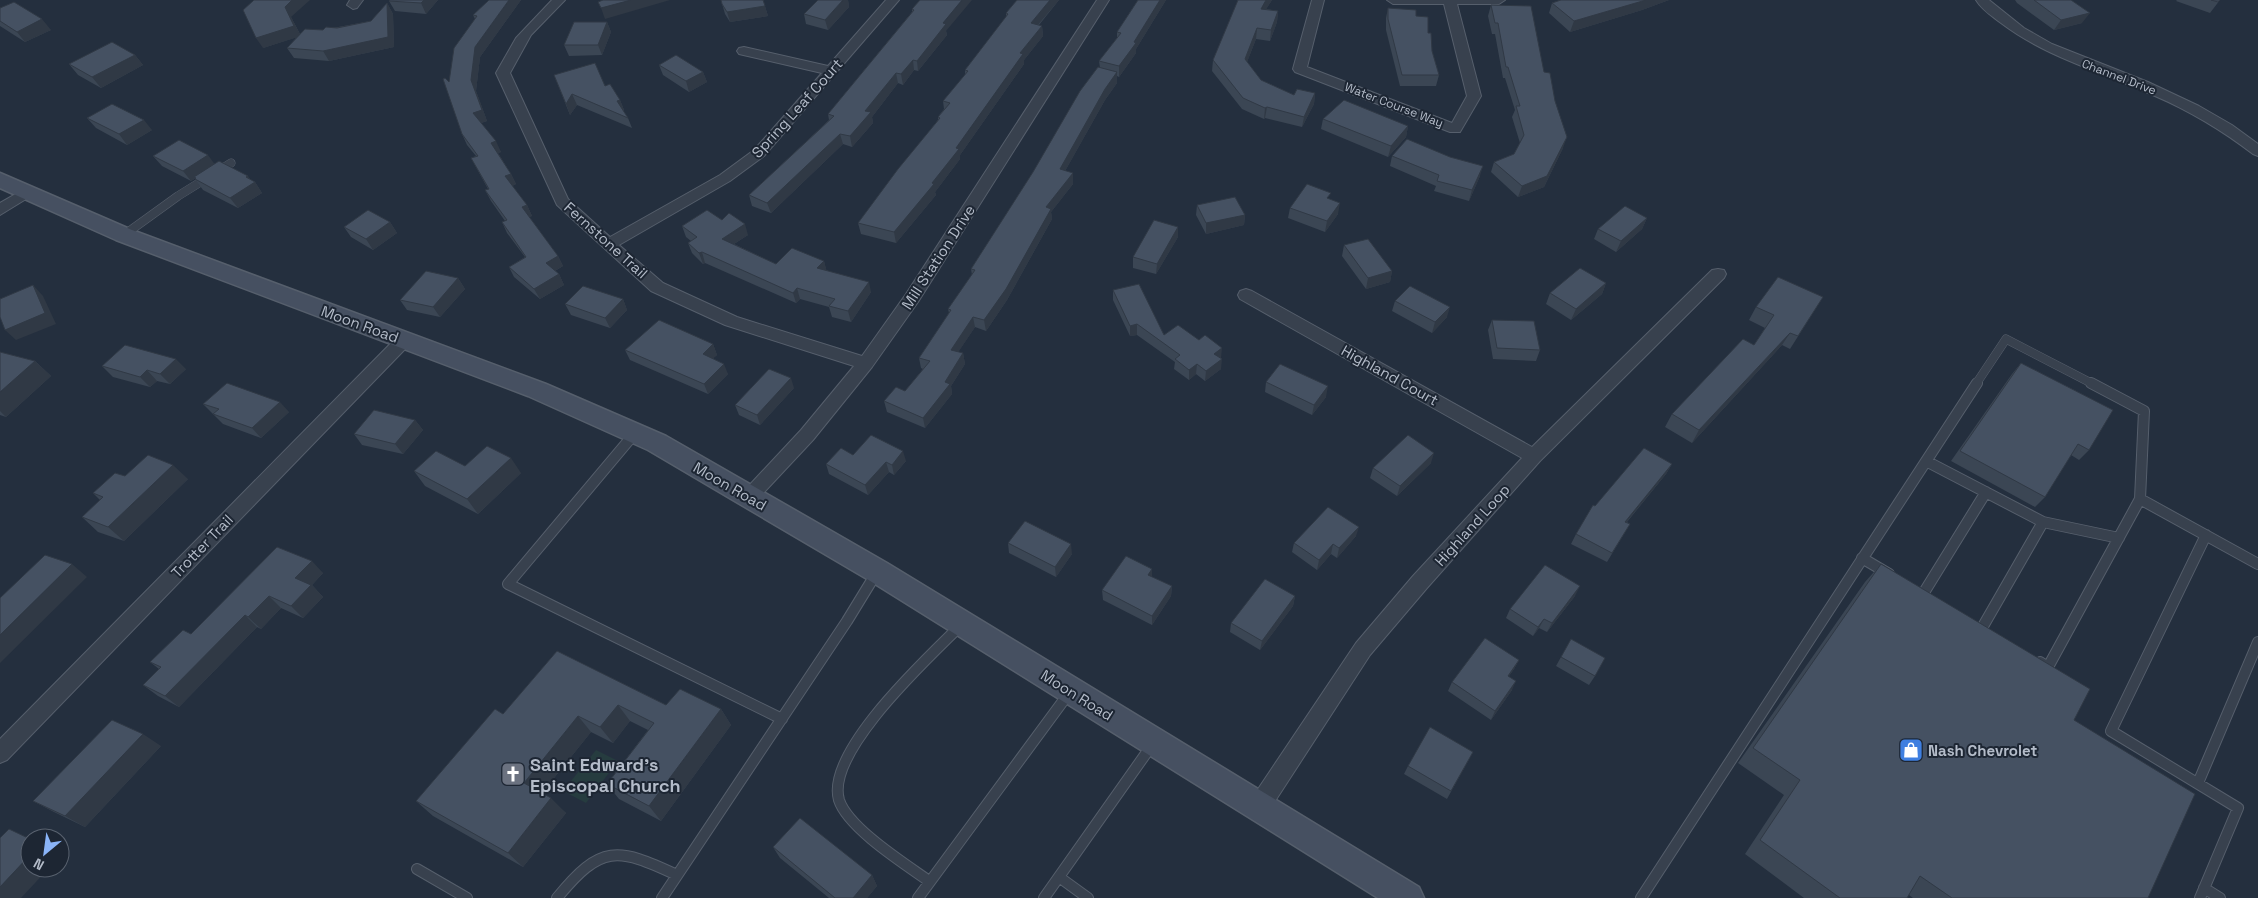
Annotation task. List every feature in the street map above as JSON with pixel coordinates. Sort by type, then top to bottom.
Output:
[{"type":"street","name":"Fernstone Trail","points":[[559,0],[532,26],[513,49],[503,73],[562,202],[657,287],[731,321],[866,363]]},
{"type":"street","name":"Spring Leaf Court","points":[[609,244],[725,178],[759,153],[893,0]]},
{"type":"street","name":"Mill Station Drive","points":[[750,497],[807,435],[866,363],[912,298],[1103,0]]},
{"type":"street","name":"Water Course Way","points":[[1318,0],[1300,69],[1455,129],[1474,96],[1450,1]]},
{"type":"street","points":[[1393,0],[1499,0]]},
{"type":"street","name":"Channel Drive","points":[[1982,0],[2017,30],[2056,53],[2123,77],[2193,107],[2238,134],[2258,151]]},
{"type":"street","points":[[744,51],[831,71]]},
{"type":"street","name":"Moon Road","points":[[0,180],[124,235],[537,390],[657,443],[877,571],[1260,805],[1408,898]]},
{"type":"street","points":[[0,210],[26,193]]},
{"type":"street","name":"Highland Loop","points":[[1260,805],[1364,649],[1534,456],[1718,274]]},
{"type":"street","name":"Highland Court","points":[[1246,295],[1534,456]]},
{"type":"street","name":"Trotter Trail","points":[[0,753],[404,340]]},
{"type":"lane","points":[[124,235],[178,196],[231,163]]},
{"type":"lane","points":[[1641,898],[2006,339],[2144,411],[2140,499],[2048,667],[2032,657]]},
{"type":"lane","points":[[635,433],[508,584],[782,719]]},
{"type":"lane","points":[[1926,461],[2043,522],[2119,538]]},
{"type":"lane","points":[[1924,594],[1986,492]]},
{"type":"lane","points":[[2140,499],[2258,564]]},
{"type":"lane","points":[[1982,628],[2043,522]]},
{"type":"lane","points":[[2206,535],[2111,731],[2238,808],[2202,893],[2220,898]]},
{"type":"lane","points":[[1862,558],[1900,581]]},
{"type":"lane","points":[[662,898],[847,621],[877,571]]},
{"type":"lane","points":[[929,881],[855,823],[839,800],[837,785],[842,766],[853,744],[875,716],[962,624]]},
{"type":"lane","points":[[2198,783],[2258,642]]},
{"type":"lane","points":[[918,898],[1071,690]]},
{"type":"lane","points":[[1044,898],[1155,742]]},
{"type":"lane","points":[[557,898],[582,869],[597,858],[613,854],[629,854],[677,875]]},
{"type":"lane","points":[[417,870],[466,898]]},
{"type":"lane","points":[[1059,877],[1088,898]]},
{"type":"green space","points":[[596,750],[618,761],[586,803],[563,791]]},
{"type":"building","points":[[254,0],[292,0],[285,7],[294,26],[256,38],[243,10]]},
{"type":"building","points":[[390,0],[424,0],[421,3]]},
{"type":"building","points":[[489,0],[509,0],[475,47],[471,80],[482,110],[473,113],[496,141],[491,143],[511,174],[505,176],[527,205],[522,207],[558,256],[546,263],[559,274],[534,289],[509,267],[526,257],[502,222],[507,220],[485,190],[489,189],[471,158],[478,156],[462,134],[443,79],[445,78],[449,82],[454,48],[477,16],[473,15]]},
{"type":"building","points":[[603,0],[631,0],[601,8],[598,2]]},
{"type":"building","points":[[721,0],[763,0],[765,6],[727,12]]},
{"type":"building","points":[[818,0],[843,0],[825,20],[804,14]]},
{"type":"building","points":[[920,0],[962,0],[943,23],[946,24],[917,61],[913,60],[901,74],[896,73],[865,111],[871,112],[850,136],[840,134],[767,203],[749,195],[834,116],[828,114],[914,10],[912,9]]},
{"type":"building","points":[[1017,0],[1050,0],[1031,23],[1042,26],[1020,53],[1023,54],[956,148],[959,149],[932,183],[934,184],[894,232],[858,223],[898,169],[940,118],[938,117],[950,103],[943,101],[968,71],[965,70]]},
{"type":"building","points":[[1138,0],[1160,0],[1134,42],[1136,43],[1119,66],[1099,61],[1121,33],[1117,32]]},
{"type":"building","points":[[1238,0],[1266,0],[1261,9],[1278,11],[1271,30],[1257,28],[1245,59],[1261,80],[1294,95],[1297,89],[1315,93],[1304,117],[1265,108],[1243,98],[1213,60]]},
{"type":"building","points":[[1561,0],[1646,0],[1574,21],[1552,3]]},
{"type":"building","points":[[2034,0],[2071,0],[2090,13],[2061,20]]},
{"type":"building","points":[[14,2],[42,19],[17,32],[0,21],[0,8]]},
{"type":"building","points":[[387,3],[388,37],[323,51],[287,48],[305,29],[323,30],[326,27],[337,28],[371,21]]},
{"type":"building","points":[[1491,5],[1531,6],[1544,72],[1550,73],[1555,101],[1567,137],[1547,176],[1522,186],[1494,162],[1514,154],[1524,135],[1516,106],[1520,106],[1508,67],[1506,67],[1498,23],[1495,23]]},
{"type":"building","points":[[1388,8],[1416,10],[1416,16],[1428,17],[1428,33],[1431,33],[1432,51],[1439,75],[1402,75],[1388,19]]},
{"type":"building","points":[[574,22],[607,22],[598,45],[564,45]]},
{"type":"building","points":[[112,42],[135,55],[92,77],[69,64]]},
{"type":"building","points":[[676,55],[703,72],[686,81],[659,65]]},
{"type":"building","points":[[595,63],[605,86],[610,84],[620,100],[617,101],[628,118],[572,94],[566,104],[554,75]]},
{"type":"building","points":[[1098,67],[1117,72],[1105,89],[1060,169],[1073,173],[1046,207],[1051,209],[1006,289],[984,320],[973,317],[951,350],[963,353],[945,382],[950,384],[923,418],[884,401],[896,387],[905,391],[930,361],[919,358],[951,310],[948,309],[975,270],[971,269],[1033,172],[1080,91]]},
{"type":"building","points":[[1344,100],[1408,126],[1391,146],[1323,119]]},
{"type":"building","points":[[112,104],[144,120],[119,134],[87,118]]},
{"type":"building","points":[[1407,139],[1450,157],[1483,166],[1472,190],[1437,181],[1439,175],[1392,156]]},
{"type":"building","points":[[179,140],[208,155],[183,171],[153,156]]},
{"type":"building","points":[[219,161],[248,176],[246,177],[255,182],[230,198],[195,179],[194,177]]},
{"type":"building","points":[[1307,184],[1331,193],[1327,198],[1340,203],[1327,221],[1290,208]]},
{"type":"building","points":[[1235,197],[1245,215],[1206,223],[1197,205]]},
{"type":"building","points":[[1625,206],[1647,218],[1621,241],[1598,229]]},
{"type":"building","points":[[368,210],[390,222],[366,239],[344,227]]},
{"type":"building","points":[[707,210],[722,220],[729,213],[745,224],[722,239],[776,264],[792,248],[824,261],[817,268],[869,282],[848,311],[829,306],[835,299],[797,288],[793,293],[702,252],[699,253],[688,243],[697,237],[682,226]]},
{"type":"building","points":[[1154,220],[1178,227],[1157,264],[1133,257]]},
{"type":"building","points":[[1368,239],[1392,271],[1368,278],[1344,245]]},
{"type":"building","points":[[1580,268],[1606,283],[1576,309],[1550,293]]},
{"type":"building","points":[[426,271],[458,278],[433,307],[400,300]]},
{"type":"building","points":[[1778,277],[1823,297],[1798,336],[1790,333],[1699,430],[1672,414],[1743,339],[1754,345],[1774,315],[1756,307]]},
{"type":"building","points":[[1139,284],[1164,335],[1178,325],[1199,340],[1205,335],[1222,348],[1214,354],[1222,359],[1206,371],[1197,364],[1189,370],[1175,359],[1180,355],[1137,324],[1130,326],[1113,290]]},
{"type":"building","points":[[33,285],[45,313],[5,330],[0,317],[0,299]]},
{"type":"building","points":[[583,286],[623,299],[605,318],[565,304]]},
{"type":"building","points":[[1410,286],[1450,307],[1435,322],[1395,301]]},
{"type":"building","points":[[659,320],[713,344],[703,354],[724,364],[704,384],[625,350]]},
{"type":"building","points":[[1492,320],[1534,321],[1540,350],[1497,348]]},
{"type":"building","points":[[125,345],[176,359],[160,374],[147,370],[140,377],[102,366]]},
{"type":"building","points":[[0,352],[35,361],[0,392]]},
{"type":"building","points":[[2021,363],[2113,410],[2089,450],[2078,444],[2045,497],[1960,451]]},
{"type":"building","points":[[1280,364],[1328,386],[1314,405],[1266,382]]},
{"type":"building","points":[[769,369],[791,378],[757,415],[735,405]]},
{"type":"building","points":[[227,383],[280,402],[252,428],[213,414],[219,409],[203,404]]},
{"type":"building","points":[[374,410],[415,420],[395,444],[354,434]]},
{"type":"building","points":[[871,435],[903,451],[892,465],[886,462],[865,485],[826,464],[841,448],[853,455]]},
{"type":"building","points":[[1408,435],[1434,453],[1400,486],[1373,468]]},
{"type":"building","points":[[487,446],[511,458],[467,499],[414,471],[436,451],[465,466]]},
{"type":"building","points":[[1644,448],[1672,464],[1625,522],[1630,524],[1612,553],[1576,534],[1593,505],[1595,506]]},
{"type":"building","points":[[148,455],[173,465],[108,527],[82,517],[103,497],[93,493],[115,473],[125,476]]},
{"type":"building","points":[[1328,507],[1359,527],[1339,548],[1333,544],[1319,560],[1294,543]]},
{"type":"building","points":[[1025,521],[1071,544],[1055,567],[1008,543]]},
{"type":"building","points":[[277,547],[312,561],[295,578],[311,585],[291,606],[269,596],[248,617],[245,615],[165,696],[143,685],[161,667],[150,662],[183,630],[191,634]]},
{"type":"building","points":[[45,555],[72,564],[0,635],[0,598]]},
{"type":"building","points":[[1126,556],[1152,569],[1148,575],[1172,586],[1152,616],[1102,590]]},
{"type":"building","name":"Nash Chevrolet","points":[[1881,564],[2090,689],[2074,720],[2195,794],[2148,898],[1952,898],[1920,876],[1907,898],[1840,898],[1760,840],[1800,780],[1753,748]]},
{"type":"building","points":[[1545,565],[1580,586],[1552,623],[1544,619],[1538,627],[1510,609]]},
{"type":"building","points":[[1265,579],[1295,596],[1262,641],[1231,623]]},
{"type":"building","points":[[1485,638],[1519,660],[1508,676],[1516,681],[1495,711],[1452,682]]},
{"type":"building","points":[[1571,639],[1605,658],[1595,676],[1561,657]]},
{"type":"building","name":"Saint Edward's Episcopal Church","points":[[557,651],[666,705],[680,689],[721,709],[649,806],[607,784],[654,723],[618,705],[600,727],[578,716],[524,783],[551,798],[508,853],[416,801],[495,709],[503,714]]},
{"type":"building","points":[[112,720],[143,734],[65,816],[33,801]]},
{"type":"building","points":[[1430,727],[1473,752],[1451,791],[1408,766]]},
{"type":"building","points":[[800,818],[872,875],[853,898],[835,898],[773,847]]},
{"type":"building","points":[[9,829],[20,834],[20,866],[0,887],[0,838]]},
{"type":"place","name":"Nash Chevrolet","points":[[1911,750]]},
{"type":"place","name":"Saint Edward's Episcopal Church","points":[[513,774]]}]
